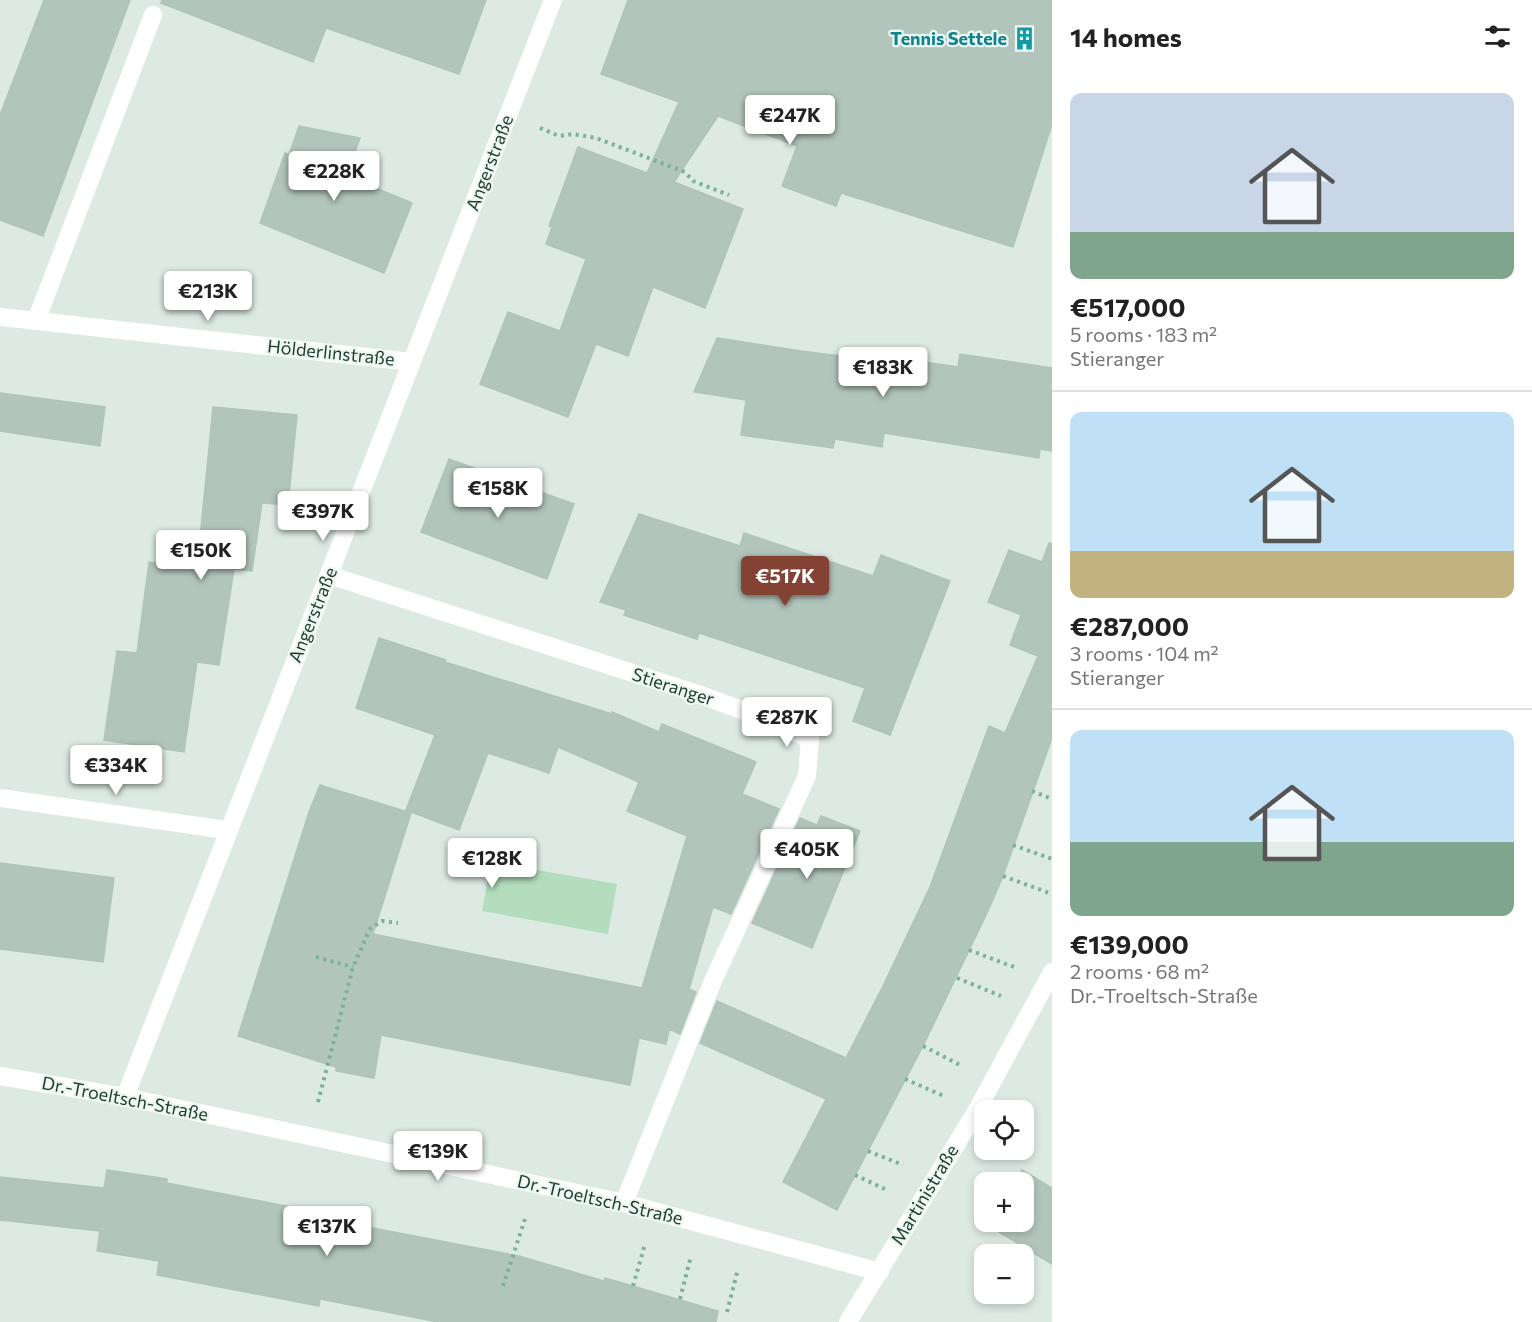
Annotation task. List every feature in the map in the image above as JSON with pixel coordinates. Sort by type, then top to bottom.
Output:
[{"type":"street","name":"Angerstraße","points":[[125,1096],[553,0]]},
{"type":"street","points":[[36,321],[153,15]]},
{"type":"street","name":"Hölderlinstraße","points":[[0,317],[412,362]]},
{"type":"street","name":"Stieranger","points":[[329,575],[698,694],[772,721],[810,739],[807,776],[713,981],[624,1203]]},
{"type":"street","points":[[0,798],[227,830]]},
{"type":"street","name":"Martinistraße","points":[[982,1100],[1050,976]]},
{"type":"street","name":"Dr.-Troeltsch-Straße","points":[[0,1076],[125,1096],[624,1203],[879,1272]]},
{"type":"street","name":"Martinistraße","points":[[848,1322],[974,1115]]},
{"type":"path","points":[[509,116],[559,136],[573,134],[596,138],[685,172],[693,181],[729,195]]},
{"type":"path","points":[[1032,791],[1052,799]]},
{"type":"path","points":[[1013,845],[1052,860]]},
{"type":"path","points":[[1003,876],[1052,894]]},
{"type":"path","points":[[309,1136],[353,967],[370,929],[382,921],[398,923]]},
{"type":"path","points":[[969,950],[1050,976]]},
{"type":"path","points":[[316,957],[353,967]]},
{"type":"path","points":[[957,978],[1031,1008]]},
{"type":"path","points":[[905,1079],[974,1109]]},
{"type":"path","points":[[503,1287],[536,1185]]},
{"type":"path","points":[[633,1287],[654,1212]]},
{"type":"path","points":[[680,1299],[700,1223]]},
{"type":"path","points":[[727,1312],[747,1236]]},
{"type":"green space","points":[[491,862],[617,884],[608,934],[482,911]]},
{"type":"building","points":[[44,0],[130,0],[43,236],[0,220],[0,115]]},
{"type":"building","points":[[162,0],[486,0],[459,74],[326,28],[313,62],[161,3]]},
{"type":"building","points":[[628,0],[1052,0],[1052,124],[1013,247],[841,193],[836,206],[782,186],[797,146],[718,116],[674,182],[743,209],[705,308],[653,287],[628,356],[596,344],[568,417],[480,384],[508,312],[560,331],[586,259],[546,244],[552,227],[549,226],[578,147],[647,173],[679,102],[601,74]]},
{"type":"building","points":[[299,126],[360,138],[346,176],[412,203],[384,273],[260,223],[285,153],[289,155]]},
{"type":"building","points":[[717,338],[848,357],[849,351],[958,367],[960,354],[1052,368],[1052,451],[1040,449],[1039,458],[884,433],[882,447],[835,439],[833,448],[741,435],[746,400],[694,392]]},
{"type":"building","points":[[0,393],[105,407],[100,446],[0,431]]},
{"type":"building","points":[[213,407],[297,415],[288,505],[262,503],[252,571],[234,569],[219,665],[197,662],[184,752],[104,740],[117,651],[137,653],[149,562],[197,569]]},
{"type":"building","points":[[449,459],[574,504],[547,579],[421,532]]},
{"type":"building","points":[[639,514],[740,546],[744,533],[873,576],[881,555],[950,581],[890,735],[853,721],[865,688],[699,633],[697,639],[624,615],[626,610],[600,602]]},
{"type":"building","points":[[1049,543],[1052,544],[1052,738],[1003,876],[988,911],[923,1046],[837,1210],[783,1182],[826,1099],[700,1043],[717,1001],[846,1058],[930,887],[989,726],[1005,733],[1038,656],[1010,645],[1021,615],[988,602],[1009,550],[1042,562]]},
{"type":"building","points":[[379,638],[446,660],[445,662],[612,714],[612,712],[659,732],[662,724],[756,762],[742,794],[779,809],[731,914],[713,907],[689,989],[696,992],[680,1034],[669,1029],[666,1044],[639,1038],[630,1085],[381,1035],[374,1078],[336,1071],[336,1067],[238,1036],[309,812],[320,785],[411,813],[373,934],[642,988],[687,836],[627,811],[639,782],[558,747],[549,773],[488,753],[459,830],[406,810],[435,735],[356,708]]},
{"type":"building","points":[[821,816],[860,831],[812,948],[752,923],[800,818],[817,825]]},
{"type":"building","points":[[0,863],[114,878],[103,962],[0,949]]},
{"type":"building","points":[[107,1170],[167,1179],[167,1183],[337,1216],[336,1221],[519,1256],[718,1311],[716,1322],[438,1322],[320,1299],[319,1306],[157,1275],[159,1261],[97,1251],[100,1231],[0,1220],[0,1177],[104,1188]]},
{"type":"building","points":[[1034,1177],[1052,1188],[1052,1264],[1034,1253],[1034,1244],[1019,1244],[999,1232],[1034,1232]]},
{"type":"place","name":"Tennis Settele","points":[[1025,39]]}]
